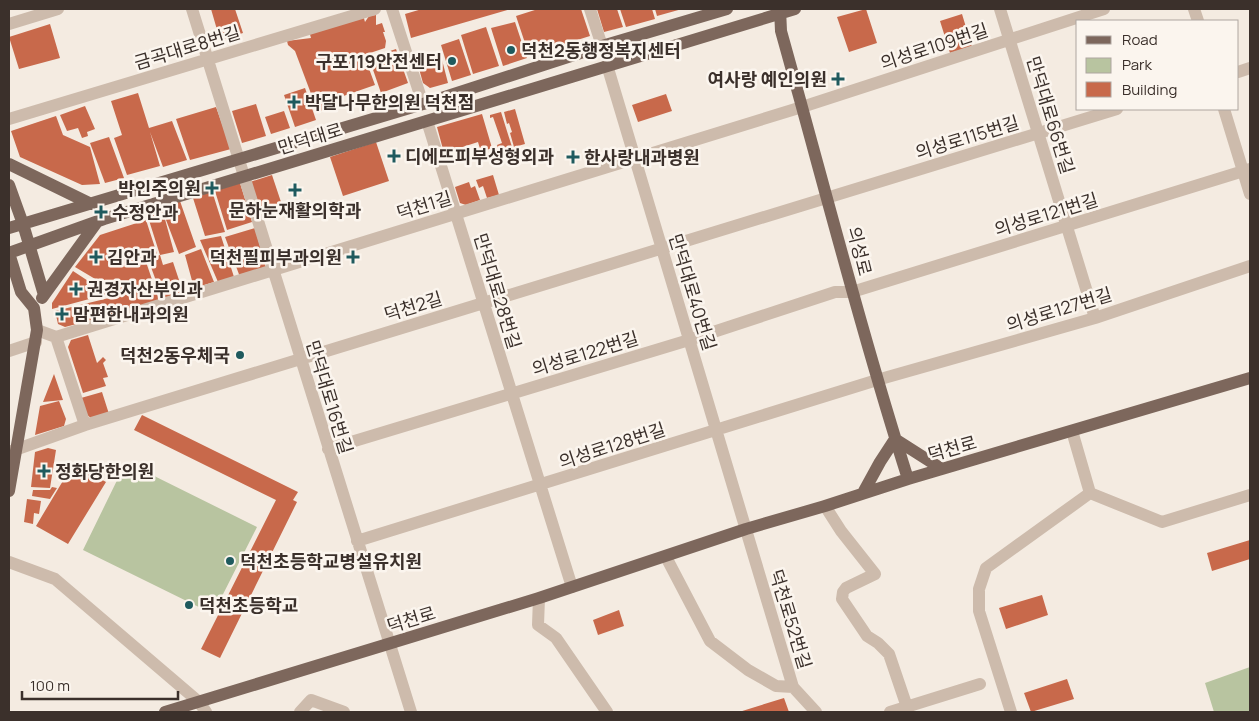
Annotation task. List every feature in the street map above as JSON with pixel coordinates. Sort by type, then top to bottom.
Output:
[{"type":"main road","name":"만덕대로","points":[[9,228],[422,104],[602,46],[727,9]]},
{"type":"main road","name":"만덕대로","points":[[9,253],[97,222],[774,12],[795,9]]},
{"type":"main road","name":"의성로","points":[[774,12],[828,198],[877,380],[908,479]]},
{"type":"main road","points":[[9,164],[91,204]]},
{"type":"main road","points":[[9,185],[23,224],[44,295]]},
{"type":"main road","points":[[34,308],[97,222]]},
{"type":"main road","points":[[9,253],[21,292]]},
{"type":"main road","points":[[9,285],[21,292],[34,308],[36,336],[12,450],[9,491]]},
{"type":"main road","name":"덕천로","points":[[165,712],[201,709],[389,644],[540,598],[746,529],[1250,378]]},
{"type":"main road","points":[[863,494],[895,438],[942,469]]},
{"type":"street","points":[[9,24],[58,9]]},
{"type":"street","name":"만덕대로16번길","points":[[192,9],[206,59],[411,712]]},
{"type":"street","name":"금곡대로8번길","points":[[9,119],[375,9]]},
{"type":"street","points":[[392,9],[422,104]]},
{"type":"street","points":[[590,9],[602,46]]},
{"type":"street","name":"만덕대로66번길","points":[[1000,9],[1095,318]]},
{"type":"street","name":"의성로109번길","points":[[802,107],[1104,9]]},
{"type":"street","name":"만덕대로40번길","points":[[608,65],[746,529]]},
{"type":"street","name":"덕천1길","points":[[56,337],[802,107]]},
{"type":"street","name":"의성로115번길","points":[[828,198],[1114,110]]},
{"type":"street","points":[[1224,110],[1247,170],[1250,194]]},
{"type":"street","name":"만덕대로28번길","points":[[427,120],[572,587]]},
{"type":"street","name":"의성로121번길","points":[[852,292],[1247,170]]},
{"type":"street","name":"덕천2길","points":[[12,450],[85,425],[828,198]]},
{"type":"street","name":"의성로127번길","points":[[877,380],[1095,318],[1250,266]]},
{"type":"street","name":"의성로122번길","points":[[328,449],[689,340],[835,292],[852,292]]},
{"type":"street","points":[[9,351],[36,336],[56,337],[85,425]]},
{"type":"street","name":"의성로128번길","points":[[357,542],[877,380]]},
{"type":"street","points":[[1072,430],[1090,493]]},
{"type":"street","points":[[1090,493],[1162,522],[1250,495]]},
{"type":"street","points":[[1010,712],[979,611],[979,589],[986,568],[1090,493]]},
{"type":"street","points":[[825,506],[841,531],[875,574],[846,588],[842,599],[867,636],[878,642],[889,654],[907,707]]},
{"type":"street","name":"덕천로52번길","points":[[746,529],[793,687],[816,712]]},
{"type":"street","points":[[666,557],[710,641],[748,670],[776,686],[793,687]]},
{"type":"street","points":[[9,562],[55,579],[201,709]]},
{"type":"street","points":[[540,598],[538,625],[556,638],[607,712]]},
{"type":"street","points":[[890,712],[980,684]]},
{"type":"street","points":[[300,712],[311,700],[344,712]]},
{"type":"green space","points":[[126,462],[257,527],[213,614],[83,550]]},
{"type":"green space","points":[[1250,667],[1250,712],[1214,712],[1205,683]]},
{"type":"building","points":[[211,9],[235,9],[243,33],[220,40]]},
{"type":"building","points":[[422,9],[511,9],[411,38],[405,14]]},
{"type":"building","points":[[538,9],[581,9],[590,36],[529,55],[516,16]]},
{"type":"building","points":[[597,9],[617,9],[623,27],[604,32]]},
{"type":"building","points":[[620,9],[652,9],[655,19],[626,27]]},
{"type":"building","points":[[655,9],[682,9],[657,16]]},
{"type":"building","points":[[866,9],[877,43],[849,52],[837,17]]},
{"type":"building","points":[[962,14],[972,47],[950,53],[940,21]]},
{"type":"building","points":[[363,15],[365,22],[369,16],[376,15],[376,25],[382,23],[385,32],[383,32],[386,41],[385,48],[364,55],[375,85],[329,101],[326,110],[317,111],[313,107],[313,99],[295,51],[288,45],[287,41],[311,38],[309,31]]},
{"type":"building","points":[[515,22],[527,58],[503,66],[491,28]]},
{"type":"building","points":[[50,24],[60,58],[19,69],[9,37]]},
{"type":"building","points":[[486,27],[499,66],[473,74],[461,35]]},
{"type":"building","points":[[459,39],[471,75],[452,81],[441,45]]},
{"type":"building","points":[[396,49],[408,83],[381,93],[369,58]]},
{"type":"building","points":[[440,52],[448,83],[430,88],[423,83],[416,58]]},
{"type":"building","points":[[305,88],[316,120],[295,127],[284,95]]},
{"type":"building","points":[[138,93],[149,128],[172,121],[187,160],[163,167],[150,132],[160,166],[127,175],[114,138],[122,135],[111,101]]},
{"type":"building","points":[[666,94],[672,111],[638,122],[632,105]]},
{"type":"building","points":[[256,104],[266,136],[242,143],[232,111]]},
{"type":"building","points":[[85,106],[95,129],[87,132],[88,136],[82,138],[78,128],[67,131],[60,115]]},
{"type":"building","points":[[216,107],[231,149],[190,160],[176,119]]},
{"type":"building","points":[[515,109],[525,144],[514,147],[510,133],[512,132],[509,123],[507,124],[504,112]]},
{"type":"building","points":[[284,111],[290,128],[271,134],[265,117]]},
{"type":"building","points":[[501,112],[512,147],[499,151],[497,145],[502,143],[493,117],[490,118],[490,115]]},
{"type":"building","points":[[482,114],[492,148],[481,152],[478,142],[444,153],[437,127]]},
{"type":"building","name":"수정안과","points":[[56,116],[63,135],[90,147],[100,184],[82,185],[20,157],[11,131]]},
{"type":"building","points":[[109,137],[124,178],[105,183],[90,143]]},
{"type":"building","points":[[376,142],[389,181],[343,196],[330,157]]},
{"type":"building","points":[[272,175],[282,205],[260,212],[250,182]]},
{"type":"building","points":[[493,175],[499,195],[487,198],[483,186],[479,188],[476,180]]},
{"type":"building","points":[[469,182],[471,188],[475,186],[480,200],[466,205],[460,203],[455,187]]},
{"type":"building","points":[[240,183],[252,222],[227,230],[215,191]]},
{"type":"building","points":[[212,191],[225,232],[205,236],[193,198]]},
{"type":"building","points":[[180,201],[196,247],[179,254],[163,212],[174,252],[160,255],[147,214]]},
{"type":"building","points":[[146,220],[157,254],[145,259],[159,300],[65,327],[58,324],[55,311],[109,298],[107,286],[75,267],[100,235]]},
{"type":"building","points":[[255,228],[266,268],[240,277],[225,237]]},
{"type":"building","points":[[221,236],[234,277],[218,282],[200,240]]},
{"type":"building","points":[[201,249],[214,282],[194,288],[185,255]]},
{"type":"building","points":[[160,255],[163,265],[173,262],[183,292],[163,300],[148,259]]},
{"type":"building","points":[[73,271],[108,294],[52,309],[52,303]]},
{"type":"building","points":[[88,335],[97,363],[103,357],[106,360],[103,363],[108,377],[103,378],[106,386],[83,393],[68,347],[71,340]]},
{"type":"building","points":[[54,374],[63,400],[43,402]]},
{"type":"building","points":[[102,392],[109,414],[92,419],[86,414],[81,398]]},
{"type":"building","points":[[59,401],[66,419],[64,426],[35,435],[40,406]]},
{"type":"building","points":[[142,415],[298,492],[293,500],[297,502],[220,658],[201,649],[276,500],[134,430]]},
{"type":"building","points":[[48,448],[56,450],[50,488],[31,487],[35,452]]},
{"type":"building","points":[[73,464],[106,482],[68,544],[36,526]]},
{"type":"building","points":[[52,487],[57,488],[50,499],[32,496],[33,490],[50,490]]},
{"type":"building","points":[[27,499],[41,501],[39,514],[34,513],[33,524],[24,522]]},
{"type":"building","points":[[1250,540],[1250,559],[1212,571],[1207,553]]},
{"type":"building","points":[[1042,595],[1048,615],[1006,629],[999,608]]},
{"type":"building","points":[[619,610],[624,626],[598,635],[593,620]]},
{"type":"building","points":[[1067,679],[1074,699],[1031,712],[1024,693]]},
{"type":"building","points":[[784,698],[789,712],[739,712]]},
{"type":"place","name":"덕천2동행정복지센터","points":[[511,50]]},
{"type":"place","name":"구포119안전센터","points":[[452,61]]},
{"type":"place","name":"여사랑 예인의원","points":[[838,79]]},
{"type":"place","name":"박달나무한의원 덕천점","points":[[294,102]]},
{"type":"place","name":"디에뜨피부성형외과","points":[[394,156]]},
{"type":"place","name":"한사랑내과병원","points":[[573,157]]},
{"type":"place","name":"박인주의원","points":[[212,188]]},
{"type":"place","name":"문하눈재활의학과","points":[[295,190]]},
{"type":"place","name":"수정안과","points":[[101,212]]},
{"type":"place","name":"김안과","points":[[96,257]]},
{"type":"place","name":"덕천필피부과의원","points":[[353,257]]},
{"type":"place","name":"권경자산부인과","points":[[76,289]]},
{"type":"place","name":"맘편한내과의원","points":[[62,314]]},
{"type":"place","name":"덕천2동우체국","points":[[240,355]]},
{"type":"place","name":"정화당한의원","points":[[44,471]]},
{"type":"place","name":"덕천초등학교병설유치원","points":[[230,561]]},
{"type":"place","name":"덕천초등학교","points":[[189,605]]}]
